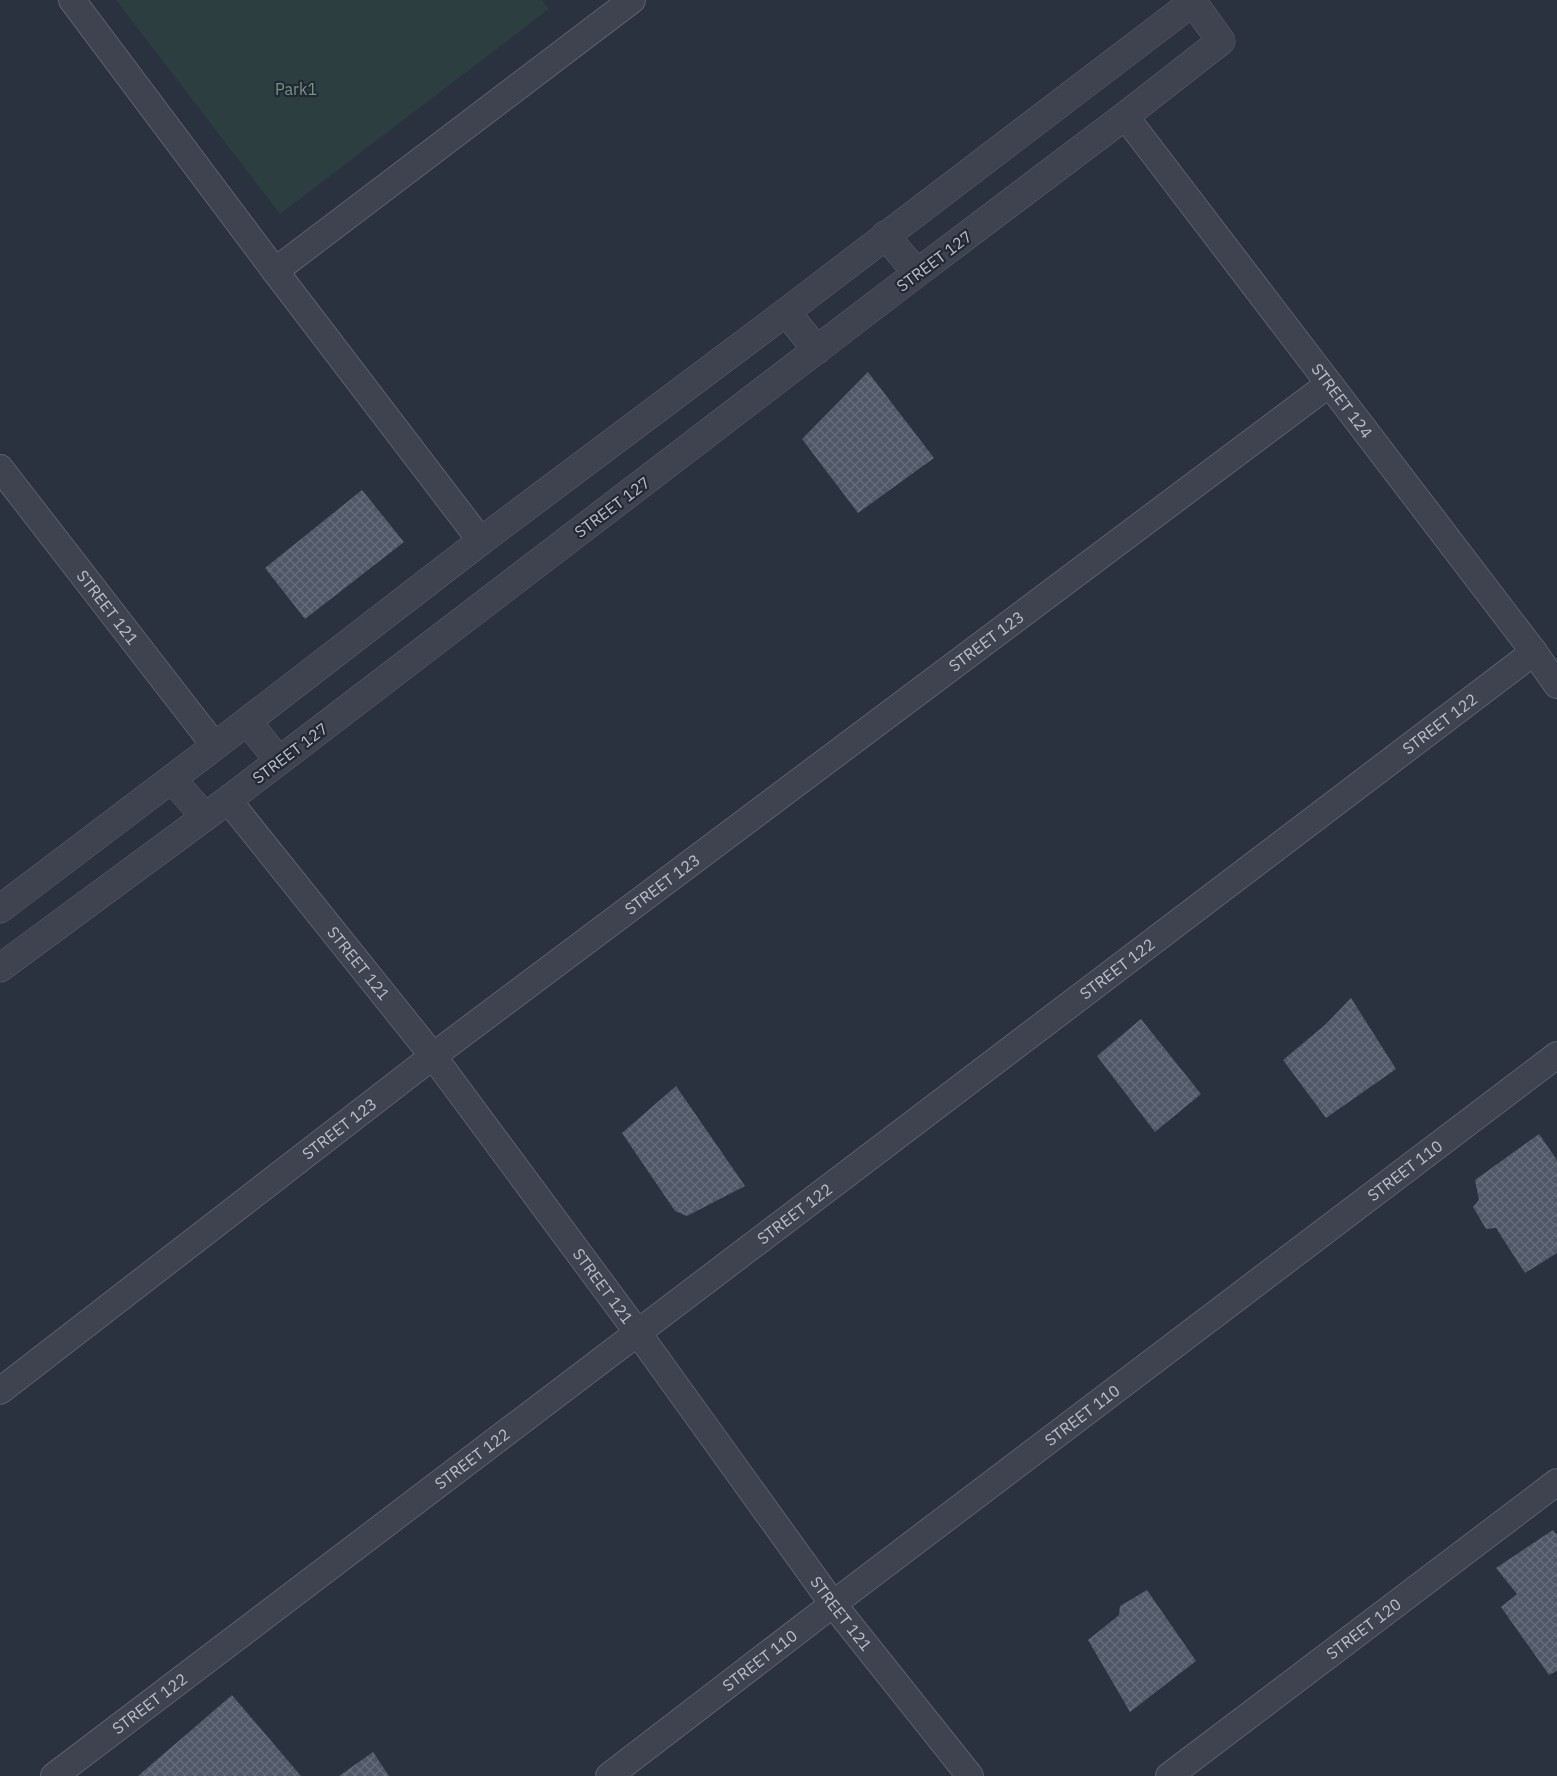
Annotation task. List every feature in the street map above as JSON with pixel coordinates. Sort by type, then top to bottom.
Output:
[{"type":"street","points":[[72,0],[481,541]]},
{"type":"street","points":[[275,271],[627,1]]},
{"type":"street","name":"STREET 127","points":[[0,968],[228,800],[1221,41],[1194,2],[885,235]]},
{"type":"street","name":"STREET 124","points":[[1125,116],[1534,652],[1557,685]]},
{"type":"street","points":[[0,909],[885,235],[917,273]]},
{"type":"street","points":[[786,312],[817,350]]},
{"type":"street","name":"STREET 123","points":[[0,1391],[433,1056],[1329,384]]},
{"type":"street","name":"STREET 121","points":[[0,468],[215,746]]},
{"type":"street","name":"STREET 122","points":[[54,1776],[1534,652]]},
{"type":"street","points":[[247,721],[279,761]]},
{"type":"street","points":[[172,779],[205,817]]},
{"type":"street","name":"STREET 121","points":[[228,800],[433,1056],[638,1333],[833,1604],[970,1776]]},
{"type":"street","name":"STREET 110","points":[[609,1776],[1557,1055]]},
{"type":"street","name":"STREET 120","points":[[1169,1776],[1557,1482]]},
{"type":"green space","name":"Park1","points":[[116,0],[542,0],[549,9],[280,214]]},
{"type":"building","points":[[868,372],[934,458],[858,513],[802,439]]},
{"type":"building","points":[[362,490],[404,542],[305,619],[265,568]]},
{"type":"building","points":[[1351,998],[1396,1069],[1326,1118],[1283,1060],[1326,1024]]},
{"type":"building","points":[[1141,1019],[1201,1094],[1155,1132],[1097,1056]]},
{"type":"building","points":[[676,1086],[745,1186],[687,1216],[675,1211],[622,1133]]},
{"type":"building","points":[[1539,1134],[1557,1160],[1557,1253],[1525,1273],[1496,1228],[1486,1229],[1473,1207],[1479,1200],[1475,1180]]},
{"type":"building","points":[[1553,1530],[1557,1535],[1557,1671],[1549,1675],[1501,1607],[1517,1594],[1496,1568]]},
{"type":"building","points":[[1147,1590],[1196,1661],[1130,1712],[1088,1640],[1119,1615],[1120,1606]]},
{"type":"building","points":[[232,1695],[301,1776],[138,1776]]},
{"type":"building","points":[[373,1752],[389,1776],[339,1776]]}]
